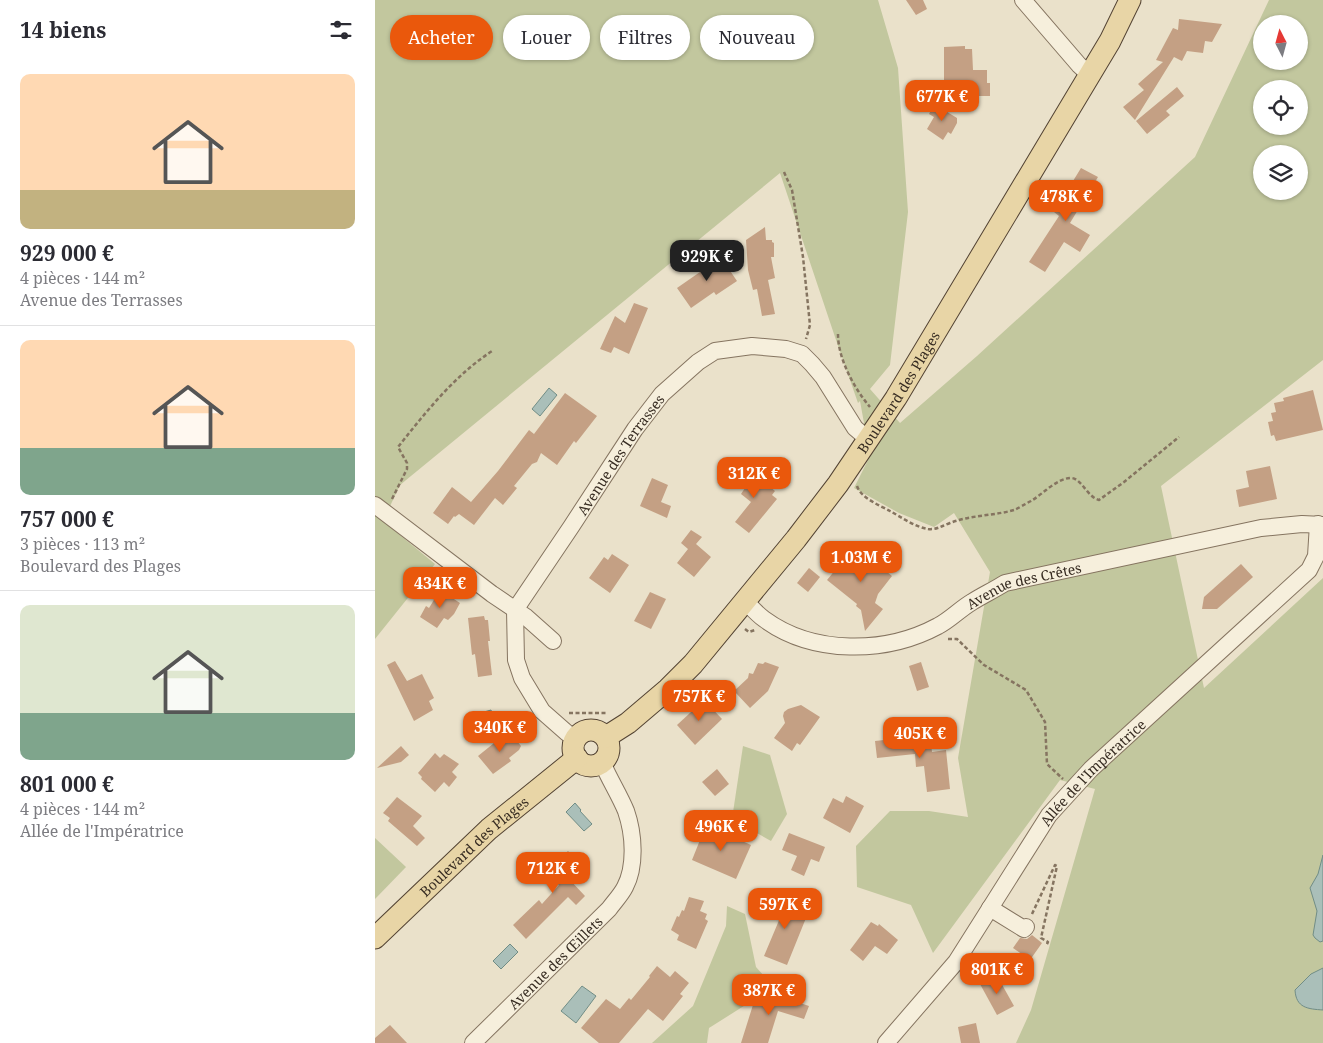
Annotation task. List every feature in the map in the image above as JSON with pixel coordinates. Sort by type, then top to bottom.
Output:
[{"type":"main road","name":"Boulevard des Plages","points":[[606,737],[628,723],[668,689],[693,664],[796,539],[838,484],[896,398],[1110,41],[1129,0]]},
{"type":"main road","points":[[587,730],[594,730],[601,732],[606,737],[609,744],[607,757],[595,765],[589,766],[582,763],[576,748],[581,733],[587,730]]},
{"type":"main road","name":"Boulevard des Plages","points":[[375,938],[576,748]]},
{"type":"street","points":[[1023,0],[1089,74]]},
{"type":"street","name":"Avenue des Terrasses","points":[[515,610],[635,428],[662,394],[691,368],[715,351],[752,346],[786,349],[801,354]]},
{"type":"street","points":[[801,354],[823,377],[855,428],[869,440]]},
{"type":"street","points":[[379,509],[515,610],[553,641]]},
{"type":"street","name":"Avenue des Crêtes","points":[[745,601],[763,619],[793,635],[823,644],[855,647],[887,645],[912,638],[939,626],[972,602],[1005,583],[1261,528],[1282,525],[1321,524]]},
{"type":"street","name":"Allée de l'Impératrice","points":[[886,1043],[956,962],[1049,815],[1091,769],[1309,570],[1316,556],[1321,524]]},
{"type":"street","points":[[515,610],[516,660],[522,678],[542,711],[559,726],[576,748]]},
{"type":"street","name":"Avenue des Œillets","points":[[473,1043],[609,909],[625,888],[633,858],[631,835],[626,812],[602,762]]},
{"type":"street","points":[[990,908],[1035,934]]},
{"type":"path","points":[[784,172],[793,190],[810,325],[801,354]]},
{"type":"path","points":[[838,334],[838,343],[845,365],[863,399],[873,410]]},
{"type":"path","points":[[379,509],[407,469],[407,463],[398,447],[430,407],[473,364],[492,351]]},
{"type":"path","points":[[856,481],[859,491],[875,503],[911,523],[927,529],[937,528],[970,517],[1014,510],[1056,484],[1070,478],[1077,479],[1093,498],[1099,500],[1179,437]]},
{"type":"path","points":[[928,630],[936,639],[957,639],[984,665],[1026,690],[1045,722],[1047,764],[1075,787]]},
{"type":"path","points":[[559,726],[568,713],[610,713]]},
{"type":"path","points":[[1055,865],[1057,866],[1035,934],[1055,865]]},
{"type":"path","points":[[1035,934],[1047,942],[1046,946]]},
{"type":"green space","points":[[375,0],[878,0],[898,68],[908,212],[890,365],[870,389],[900,423],[977,356],[1195,157],[1253,34],[1253,70],[1308,70],[1308,15],[1262,15],[1269,0],[1323,0],[1323,360],[1161,486],[1204,688],[1323,578],[1323,1043],[1016,1043],[1031,1010],[1095,789],[1060,780],[933,953],[911,905],[857,887],[856,846],[890,811],[929,811],[968,817],[958,758],[990,572],[954,513],[934,527],[899,513],[854,488],[870,456],[860,401],[858,403],[780,173],[400,485],[383,521],[435,564],[375,639]]},
{"type":"green space","points":[[743,746],[770,755],[787,814],[771,841],[732,819]]},
{"type":"green space","points":[[375,838],[406,867],[375,899]]},
{"type":"green space","points":[[727,906],[745,914],[756,967],[774,987],[709,1028],[707,1043],[652,1043],[693,1006],[726,926]]},
{"type":"water","points":[[549,388],[557,395],[540,416],[532,409]]},
{"type":"water","points":[[491,710],[494,721],[474,727],[470,716]]},
{"type":"water","points":[[575,803],[592,824],[584,831],[566,812]]},
{"type":"water","points":[[1323,855],[1323,941],[1320,942],[1313,935],[1317,911],[1310,888],[1318,874]]},
{"type":"water","points":[[510,944],[518,952],[501,969],[493,961]]},
{"type":"water","points":[[1323,968],[1323,1010],[1312,1009],[1300,1004],[1295,990],[1311,974]]},
{"type":"water","points":[[582,986],[596,996],[576,1023],[561,1011]]},
{"type":"building","points":[[906,0],[923,0],[927,9],[916,15]]},
{"type":"building","points":[[1179,19],[1222,24],[1212,42],[1205,41],[1203,53],[1187,51],[1182,61],[1174,57],[1135,120],[1123,107],[1144,90],[1138,84],[1163,62],[1156,60],[1173,28],[1178,30]]},
{"type":"building","points":[[965,46],[965,49],[972,49],[973,70],[987,70],[990,96],[971,96],[971,83],[944,83],[944,47]]},
{"type":"building","points":[[1177,87],[1184,96],[1166,111],[1170,115],[1147,134],[1136,121]]},
{"type":"building","points":[[934,104],[957,118],[957,123],[951,134],[948,132],[943,140],[927,129],[934,117],[929,114]]},
{"type":"building","points":[[1081,168],[1098,177],[1070,223],[1090,235],[1080,252],[1064,242],[1045,272],[1029,262],[1059,216],[1054,212]]},
{"type":"building","points":[[765,227],[766,240],[772,240],[774,243],[774,257],[771,257],[775,278],[768,280],[775,314],[762,316],[757,289],[753,290],[748,270],[746,240]]},
{"type":"building","points":[[720,256],[737,281],[716,295],[714,292],[691,308],[677,288],[700,272],[697,267],[710,258],[712,262]]},
{"type":"building","points":[[634,303],[648,308],[629,354],[614,347],[611,353],[600,349],[615,316],[625,323]]},
{"type":"building","points":[[1313,390],[1323,430],[1276,441],[1274,435],[1271,436],[1268,422],[1273,421],[1271,413],[1276,412],[1274,403],[1284,401],[1283,398]]},
{"type":"building","points":[[565,393],[597,416],[576,443],[574,441],[557,465],[541,453],[537,462],[532,464],[514,486],[517,488],[503,505],[495,498],[474,525],[459,514],[454,516],[448,524],[433,513],[452,487],[471,502],[498,471],[529,430],[534,434]]},
{"type":"building","points":[[745,466],[775,491],[772,495],[777,499],[749,533],[735,522],[751,502],[741,494],[745,488],[734,479]]},
{"type":"building","points":[[1270,466],[1277,499],[1239,507],[1236,490],[1249,487],[1246,471]]},
{"type":"building","points":[[652,478],[668,485],[661,502],[671,506],[667,518],[640,506]]},
{"type":"building","points":[[691,530],[702,537],[696,544],[711,557],[694,577],[677,563],[688,549],[681,543]]},
{"type":"building","points":[[855,546],[892,576],[878,594],[875,603],[883,609],[865,631],[861,610],[856,606],[857,604],[827,580]]},
{"type":"building","points":[[612,554],[629,565],[610,593],[589,578],[604,557],[608,560]]},
{"type":"building","points":[[1241,564],[1253,577],[1217,609],[1202,609],[1204,597]]},
{"type":"building","points":[[809,568],[820,577],[808,592],[797,583]]},
{"type":"building","points":[[440,590],[460,603],[454,614],[448,620],[444,618],[437,628],[420,617],[426,606],[429,608]]},
{"type":"building","points":[[650,592],[666,599],[651,629],[634,621]]},
{"type":"building","points":[[484,616],[485,620],[488,620],[490,641],[488,641],[492,675],[478,677],[475,654],[472,655],[468,618]]},
{"type":"building","points":[[395,661],[407,681],[422,674],[434,698],[429,701],[433,710],[414,721],[387,665]]},
{"type":"building","points":[[765,662],[779,667],[768,691],[750,708],[734,691],[748,678],[749,673],[753,674],[758,663],[763,664]]},
{"type":"building","points":[[921,662],[929,687],[917,691],[909,666]]},
{"type":"building","points":[[704,700],[722,719],[695,745],[677,725]]},
{"type":"building","points":[[801,705],[820,717],[800,745],[797,743],[792,751],[774,738],[785,723],[784,712]]},
{"type":"building","points":[[509,731],[521,746],[509,758],[511,761],[493,774],[478,756]]},
{"type":"building","points":[[930,735],[932,752],[946,750],[950,789],[927,792],[924,766],[916,767],[915,754],[877,758],[875,741]]},
{"type":"building","points":[[401,746],[409,755],[401,762],[377,768]]},
{"type":"building","points":[[435,753],[440,758],[444,754],[459,764],[452,772],[457,777],[449,787],[444,782],[435,792],[421,779],[422,777],[418,773]]},
{"type":"building","points":[[717,769],[729,784],[715,796],[702,782]]},
{"type":"building","points":[[846,796],[864,806],[850,833],[823,818],[833,798],[843,803]]},
{"type":"building","points":[[397,797],[422,816],[413,826],[425,838],[417,846],[388,821],[390,818],[383,813]]},
{"type":"building","points":[[706,825],[751,845],[736,879],[692,860]]},
{"type":"building","points":[[789,833],[825,847],[819,862],[811,859],[804,876],[791,870],[797,856],[782,850]]},
{"type":"building","points":[[568,851],[583,866],[569,879],[585,896],[576,905],[568,897],[526,939],[513,925],[539,900],[542,904],[559,885],[554,880],[556,877],[542,862],[551,854],[557,861]]},
{"type":"building","points":[[779,895],[800,903],[796,914],[806,918],[787,965],[764,956],[780,918],[771,914]]},
{"type":"building","points":[[689,897],[704,901],[700,911],[707,914],[705,919],[708,921],[696,949],[677,940],[679,935],[671,930],[677,916],[679,917],[682,910],[684,911]]},
{"type":"building","points":[[871,922],[878,926],[879,924],[898,940],[887,954],[875,946],[863,961],[850,950]]},
{"type":"building","points":[[1032,935],[1042,943],[1030,960],[1013,948],[1020,938],[1027,939]]},
{"type":"building","points":[[657,966],[670,977],[675,971],[689,983],[680,994],[683,996],[663,1021],[648,1009],[619,1043],[599,1043],[581,1028],[606,999],[620,1009],[629,998],[631,1000]]},
{"type":"building","points":[[996,974],[1014,1006],[997,1015],[980,984]]},
{"type":"building","points":[[758,989],[809,1006],[804,1019],[778,1011],[768,1043],[741,1043]]},
{"type":"building","points":[[976,1023],[980,1043],[961,1043],[958,1027]]},
{"type":"building","points":[[390,1025],[407,1043],[375,1043],[375,1038]]}]
